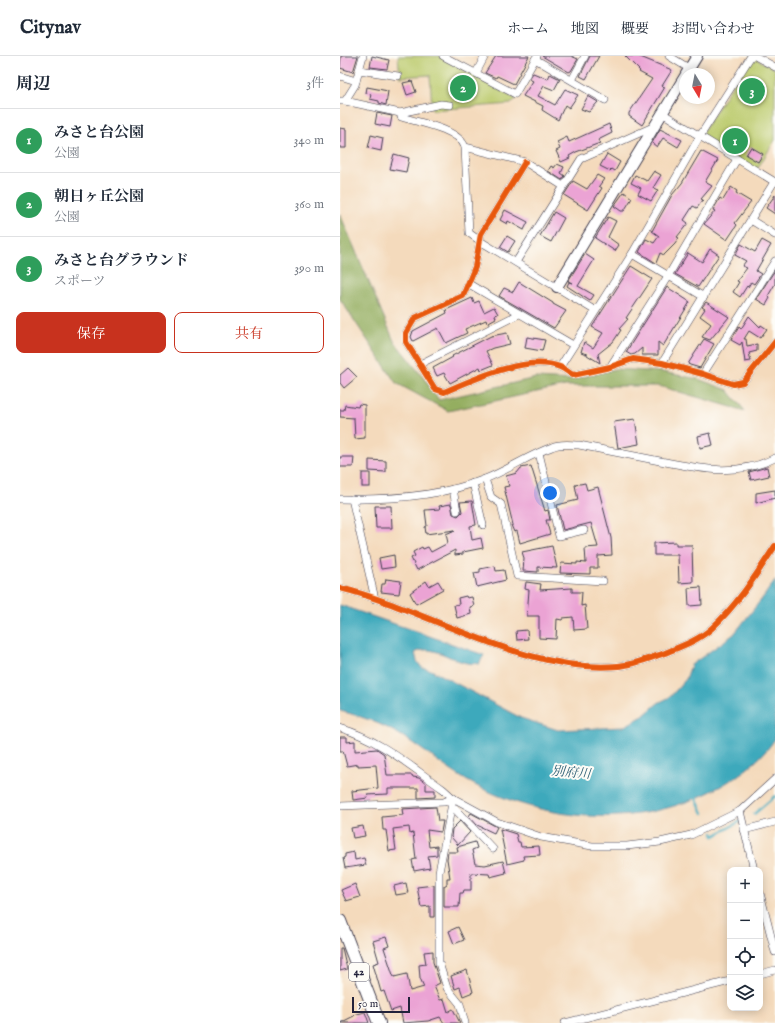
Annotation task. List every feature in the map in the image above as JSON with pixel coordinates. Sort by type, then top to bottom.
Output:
[{"type":"main road","name":"42","points":[[340,921],[379,1023]]},
{"type":"street","points":[[363,56],[356,81],[343,101],[400,113],[441,104],[450,105]]},
{"type":"street","points":[[443,56],[515,94],[536,57],[605,100]]},
{"type":"street","points":[[476,73],[485,56]]},
{"type":"street","points":[[572,80],[585,56]]},
{"type":"street","points":[[669,56],[682,68]]},
{"type":"street","points":[[690,68],[698,56]]},
{"type":"street","points":[[560,367],[594,310],[632,254],[700,136],[751,56]]},
{"type":"street","points":[[755,56],[775,67]]},
{"type":"street","points":[[359,70],[398,76]]},
{"type":"street","points":[[340,76],[356,81]]},
{"type":"street","points":[[557,287],[679,86]]},
{"type":"street","points":[[400,113],[401,117],[449,131],[464,142],[469,233],[480,242],[516,262],[594,310]]},
{"type":"street","points":[[662,113],[774,182],[662,364]]},
{"type":"street","points":[[516,262],[581,159],[653,127]]},
{"type":"street","points":[[465,147],[525,162],[563,186]]},
{"type":"street","points":[[610,367],[668,276],[737,159]]},
{"type":"street","points":[[525,162],[481,234],[475,267],[463,296],[415,318],[406,333],[406,342],[436,389],[444,392],[497,371],[533,363],[560,367],[573,375],[610,367],[633,359],[703,374],[733,384],[743,382],[775,342]]},
{"type":"street","points":[[751,220],[775,235]]},
{"type":"street","points":[[632,254],[704,297]]},
{"type":"street","points":[[703,374],[775,261]]},
{"type":"street","points":[[469,284],[573,345]]},
{"type":"street","points":[[420,364],[519,314]]},
{"type":"street","points":[[340,499],[407,497],[453,489],[485,479],[553,446],[579,445],[715,470],[740,469],[755,466],[775,458]]},
{"type":"street","points":[[539,453],[559,536],[584,530]]},
{"type":"street","points":[[485,479],[491,496],[501,504],[518,576],[603,581]]},
{"type":"street","points":[[473,483],[483,525]]},
{"type":"street","points":[[453,489],[457,511]]},
{"type":"street","points":[[352,499],[375,599]]},
{"type":"street","points":[[340,588],[422,615],[488,641],[536,657],[570,664],[619,666],[651,658],[691,643],[712,628],[748,589],[775,546]]},
{"type":"street","points":[[340,728],[355,732],[378,744],[443,790],[492,849]]},
{"type":"street","points":[[340,806],[452,802],[497,822],[541,837],[592,846],[627,846],[660,842],[691,835],[740,811],[775,779]]},
{"type":"street","points":[[452,802],[439,872],[439,963],[447,988],[460,1004],[465,1023]]},
{"type":"street","points":[[740,811],[753,867]]},
{"type":"street","points":[[744,830],[775,822]]},
{"type":"street","points":[[763,903],[775,952]]},
{"type":"street","points":[[763,973],[775,970]]},
{"type":"street","points":[[565,1023],[727,982]]},
{"type":"green space","points":[[398,56],[440,56],[516,99],[511,104],[432,110],[430,75],[400,77]]},
{"type":"green space","points":[[751,56],[775,69],[775,140],[756,171],[700,136]]},
{"type":"green space","points":[[340,214],[394,341],[439,400],[536,378],[571,380],[615,369],[662,372],[698,379],[728,390],[745,411],[659,386],[565,386],[448,411],[396,383],[340,299]]},
{"type":"water","name":"別府川","points":[[775,580],[775,739],[764,754],[744,771],[721,786],[692,800],[662,809],[630,815],[599,816],[568,814],[536,808],[506,799],[477,786],[388,728],[359,716],[340,711],[340,605],[484,655],[479,664],[461,661],[434,651],[421,650],[415,653],[417,661],[422,668],[431,670],[521,718],[558,730],[623,727],[643,716],[658,703],[670,697],[686,679],[691,665],[734,634]]},
{"type":"building","points":[[341,56],[358,56],[353,72],[340,68]]},
{"type":"building","points":[[372,56],[389,60],[387,69],[370,67]]},
{"type":"building","points":[[496,56],[529,56],[514,84],[497,76],[496,78],[485,73]]},
{"type":"building","points":[[542,56],[571,56],[578,59],[569,72]]},
{"type":"building","points":[[590,56],[599,56],[586,79],[580,76]]},
{"type":"building","points":[[625,56],[638,56],[672,70],[662,86],[665,87],[642,125],[629,116],[629,113],[652,79],[639,72],[640,71]]},
{"type":"building","points":[[533,73],[548,79],[550,74],[560,79],[554,90],[544,86],[538,96],[555,105],[565,89],[578,95],[569,108],[565,105],[558,120],[542,110],[543,106],[523,96],[533,81],[529,79]]},
{"type":"building","points":[[412,81],[416,92],[407,95],[403,83]]},
{"type":"building","points":[[367,87],[388,91],[386,105],[379,103],[379,101],[370,99],[371,94],[366,93]]},
{"type":"building","points":[[588,96],[598,102],[589,112],[581,109]]},
{"type":"building","points":[[377,113],[392,116],[390,127],[375,124]]},
{"type":"building","points":[[609,124],[612,133],[598,140],[600,143],[576,152],[569,156],[570,158],[561,162],[556,151],[560,149],[557,142],[567,137],[569,142]]},
{"type":"building","points":[[340,128],[346,129],[346,148],[340,148]]},
{"type":"building","points":[[660,129],[682,140],[678,147],[663,138],[657,147],[652,143]]},
{"type":"building","points":[[371,135],[383,138],[381,151],[368,148]]},
{"type":"building","points":[[751,147],[763,154],[758,162],[746,155]]},
{"type":"building","points":[[701,151],[718,160],[705,182],[712,186],[701,199],[703,200],[697,208],[693,206],[684,220],[688,223],[677,237],[679,238],[675,244],[664,255],[660,253],[656,263],[639,252],[646,239],[654,243],[659,236],[652,231],[672,195],[682,183]]},
{"type":"building","points":[[394,154],[409,158],[406,172],[390,169]]},
{"type":"building","points":[[607,154],[620,162],[615,171],[612,169],[610,171],[600,166]]},
{"type":"building","points":[[557,164],[564,167],[561,173],[565,176],[562,180],[548,171],[551,166],[554,168]]},
{"type":"building","points":[[654,171],[661,175],[653,188],[658,190],[651,201],[638,194],[641,188],[631,183],[635,175],[647,181]]},
{"type":"building","points":[[597,175],[604,179],[599,186],[602,188],[588,210],[564,195],[573,181],[587,189]]},
{"type":"building","points":[[731,187],[737,191],[736,193],[751,202],[735,223],[737,225],[727,240],[704,224],[715,211],[713,210],[720,198],[723,200]]},
{"type":"building","points":[[624,192],[632,198],[624,211],[621,211],[614,206]]},
{"type":"building","points":[[775,195],[775,214],[766,208]]},
{"type":"building","points":[[505,210],[528,222],[524,230],[508,221],[507,224],[500,220]]},
{"type":"building","points":[[554,212],[564,218],[551,242],[540,236]]},
{"type":"building","points":[[608,217],[616,221],[608,237],[619,245],[615,251],[595,238]]},
{"type":"building","points":[[507,236],[515,241],[508,252],[500,247]]},
{"type":"building","points":[[762,240],[771,245],[756,271],[761,274],[754,284],[751,282],[748,287],[747,286],[740,297],[733,292],[739,282],[737,281],[747,268],[742,266],[746,261],[735,255],[741,244],[755,252]]},
{"type":"building","points":[[710,249],[719,255],[698,287],[675,274],[688,253],[702,262]]},
{"type":"building","points":[[585,254],[594,260],[578,286],[594,295],[590,301],[567,286],[569,282],[572,283],[568,281]]},
{"type":"building","points":[[631,266],[652,279],[626,318],[628,319],[619,329],[621,330],[613,342],[598,354],[600,363],[587,355],[587,353],[581,352],[584,342],[593,348],[603,333],[592,327]]},
{"type":"building","points":[[775,270],[775,284],[768,296],[770,298],[766,305],[756,299]]},
{"type":"building","points":[[519,282],[566,311],[554,328],[499,296],[504,288],[513,292]]},
{"type":"building","points":[[667,287],[690,302],[663,346],[658,342],[658,355],[642,355],[642,348],[635,354],[631,355],[626,352]]},
{"type":"building","points":[[472,298],[474,303],[479,301],[484,312],[494,307],[498,314],[495,315],[496,318],[487,323],[486,320],[465,329],[467,333],[446,343],[438,328],[413,341],[411,337],[413,331],[447,313],[446,310]]},
{"type":"building","points":[[706,302],[729,317],[710,340],[702,337],[711,324],[700,316],[705,309],[702,307]]},
{"type":"building","points":[[749,316],[760,327],[761,325],[767,329],[760,338],[749,331],[744,339],[746,339],[747,346],[757,344],[757,351],[749,353],[751,361],[745,362],[742,342],[740,345],[731,340],[739,327],[741,329]]},
{"type":"building","points":[[507,333],[510,344],[486,351],[493,365],[481,370],[480,367],[450,383],[444,373],[437,376],[433,368],[453,357],[452,356],[491,336]]},
{"type":"building","points":[[527,337],[545,340],[542,351],[525,348]]},
{"type":"building","points":[[704,339],[714,344],[700,368],[688,364]]},
{"type":"building","points":[[348,368],[357,377],[344,388],[340,383],[340,375]]},
{"type":"building","points":[[359,404],[365,405],[365,438],[355,439],[354,418],[340,417],[340,410],[344,410],[345,405],[358,407]]},
{"type":"building","points":[[635,419],[639,444],[618,448],[614,422]]},
{"type":"building","points":[[710,433],[713,445],[700,448],[698,436]]},
{"type":"building","points":[[340,457],[354,457],[353,467],[340,467]]},
{"type":"building","points":[[369,460],[386,461],[386,472],[369,471]]},
{"type":"building","points":[[531,466],[545,511],[548,510],[550,520],[546,520],[550,534],[520,543],[517,531],[514,532],[511,525],[513,525],[504,487],[509,486],[506,476],[517,473],[521,468]]},
{"type":"building","points":[[767,467],[769,476],[751,480],[749,472]]},
{"type":"building","points":[[362,473],[370,473],[370,487],[362,487]]},
{"type":"building","points":[[585,483],[587,490],[598,487],[611,538],[612,555],[598,556],[598,568],[590,568],[590,574],[560,573],[561,563],[586,563],[585,548],[598,547],[591,523],[563,530],[557,505],[578,500],[575,485]]},
{"type":"building","points":[[775,490],[775,498],[756,503],[756,493]]},
{"type":"building","points":[[472,501],[476,525],[470,526],[472,540],[481,538],[483,548],[455,555],[455,550],[417,570],[411,558],[415,556],[413,552],[422,547],[423,549],[428,547],[431,552],[448,543],[446,534],[455,530],[426,534],[425,527],[427,526],[425,510],[440,509],[439,506],[451,504],[453,514],[458,516],[462,512],[460,502]]},
{"type":"building","points":[[375,506],[391,506],[392,528],[376,528]]},
{"type":"building","points":[[676,542],[676,545],[692,545],[693,582],[679,583],[678,555],[654,555],[654,543]]},
{"type":"building","points":[[552,546],[557,568],[538,567],[538,572],[523,571],[524,558],[522,552]]},
{"type":"building","points":[[394,555],[395,567],[381,569],[379,558]]},
{"type":"building","points":[[495,566],[496,571],[504,570],[506,580],[477,587],[474,573],[480,572],[480,569]]},
{"type":"building","points":[[386,579],[401,581],[399,594],[381,592],[382,584],[385,584]]},
{"type":"building","points":[[426,581],[429,586],[438,581],[443,589],[416,604],[410,593]]},
{"type":"building","points":[[526,582],[541,584],[540,590],[572,588],[572,592],[582,592],[581,606],[585,605],[587,629],[574,630],[573,617],[563,618],[562,620],[557,619],[556,639],[539,638],[539,616],[527,616],[529,590],[525,589]]},
{"type":"building","points":[[701,587],[702,605],[689,606],[688,588]]},
{"type":"building","points":[[466,596],[467,598],[472,597],[474,606],[470,607],[471,614],[457,618],[454,605],[459,604],[458,598]]},
{"type":"building","points":[[527,630],[528,639],[517,640],[516,631]]},
{"type":"building","points":[[340,737],[347,737],[347,742],[355,741],[355,751],[377,749],[384,754],[387,775],[412,775],[413,777],[419,778],[426,783],[426,790],[435,790],[435,797],[418,798],[418,788],[388,788],[388,794],[367,795],[368,798],[353,800],[352,791],[378,788],[376,765],[358,766],[358,764],[347,766],[343,751],[340,751]]},
{"type":"building","points":[[436,807],[438,821],[443,821],[441,832],[427,830],[429,847],[437,846],[437,855],[428,856],[430,868],[414,871],[412,860],[416,859],[413,833],[410,834],[409,827],[393,829],[396,850],[389,851],[386,830],[383,830],[382,817],[403,815],[402,809]]},
{"type":"building","points":[[471,813],[497,827],[494,833],[477,825],[469,816]]},
{"type":"building","points":[[460,821],[470,832],[458,845],[451,837],[452,829]]},
{"type":"building","points":[[363,826],[365,836],[353,838],[351,828]]},
{"type":"building","points":[[500,829],[516,834],[521,847],[539,846],[540,855],[523,856],[524,860],[507,864]]},
{"type":"building","points":[[475,842],[477,848],[472,850],[475,864],[485,865],[503,861],[506,873],[490,877],[489,874],[471,873],[471,890],[464,890],[463,893],[460,893],[459,907],[444,907],[444,886],[447,884],[447,878],[450,878],[447,859],[448,852],[458,852],[457,847]]},
{"type":"building","points":[[354,852],[355,860],[364,858],[366,865],[345,868],[343,858],[345,857],[345,854]]},
{"type":"building","points":[[406,883],[408,893],[396,895],[394,886]]},
{"type":"building","points":[[355,884],[360,897],[346,901],[341,890]]},
{"type":"building","points":[[434,885],[434,917],[430,917],[430,906],[421,907],[417,887]]},
{"type":"building","points":[[458,927],[464,940],[454,944],[449,931]]},
{"type":"building","points":[[386,937],[389,946],[384,948],[393,975],[394,977],[407,974],[410,991],[424,987],[420,978],[419,965],[426,964],[424,952],[433,951],[433,962],[440,983],[434,986],[440,1000],[444,999],[448,1012],[453,1009],[460,1023],[444,1023],[440,1017],[428,1021],[403,1023],[400,1008],[391,1011],[384,991],[381,992],[373,964],[379,962],[373,941]]},
{"type":"building","points":[[340,948],[342,948],[347,969],[340,971]]},
{"type":"building","points":[[467,970],[473,992],[463,996],[460,987],[455,989],[451,976]]},
{"type":"building","points":[[365,1012],[369,1023],[340,1023],[354,1016],[353,1015]]},
{"type":"waterway","points":[[695,796],[703,813]]},
{"type":"waterway","points":[[754,814],[775,796]]},
{"type":"waterway","points":[[713,833],[714,836],[741,821]]},
{"type":"cycle path","points":[[525,162],[481,234],[475,267],[463,296],[415,318],[406,333],[406,342],[435,389],[444,392],[485,375],[517,366],[547,364],[560,367],[573,375],[610,367],[633,359],[662,363],[733,384],[743,382],[775,342]]},
{"type":"cycle path","points":[[340,588],[407,610],[513,651],[549,661],[584,666],[618,666],[636,663],[665,653],[702,636],[730,609],[754,578],[775,546]]},
{"type":"place","name":"朝日ヶ丘公園","points":[[463,88]]},
{"type":"place","name":"みさと台グラウンド","points":[[752,91]]},
{"type":"place","name":"みさと台公園","points":[[735,141]]}]
